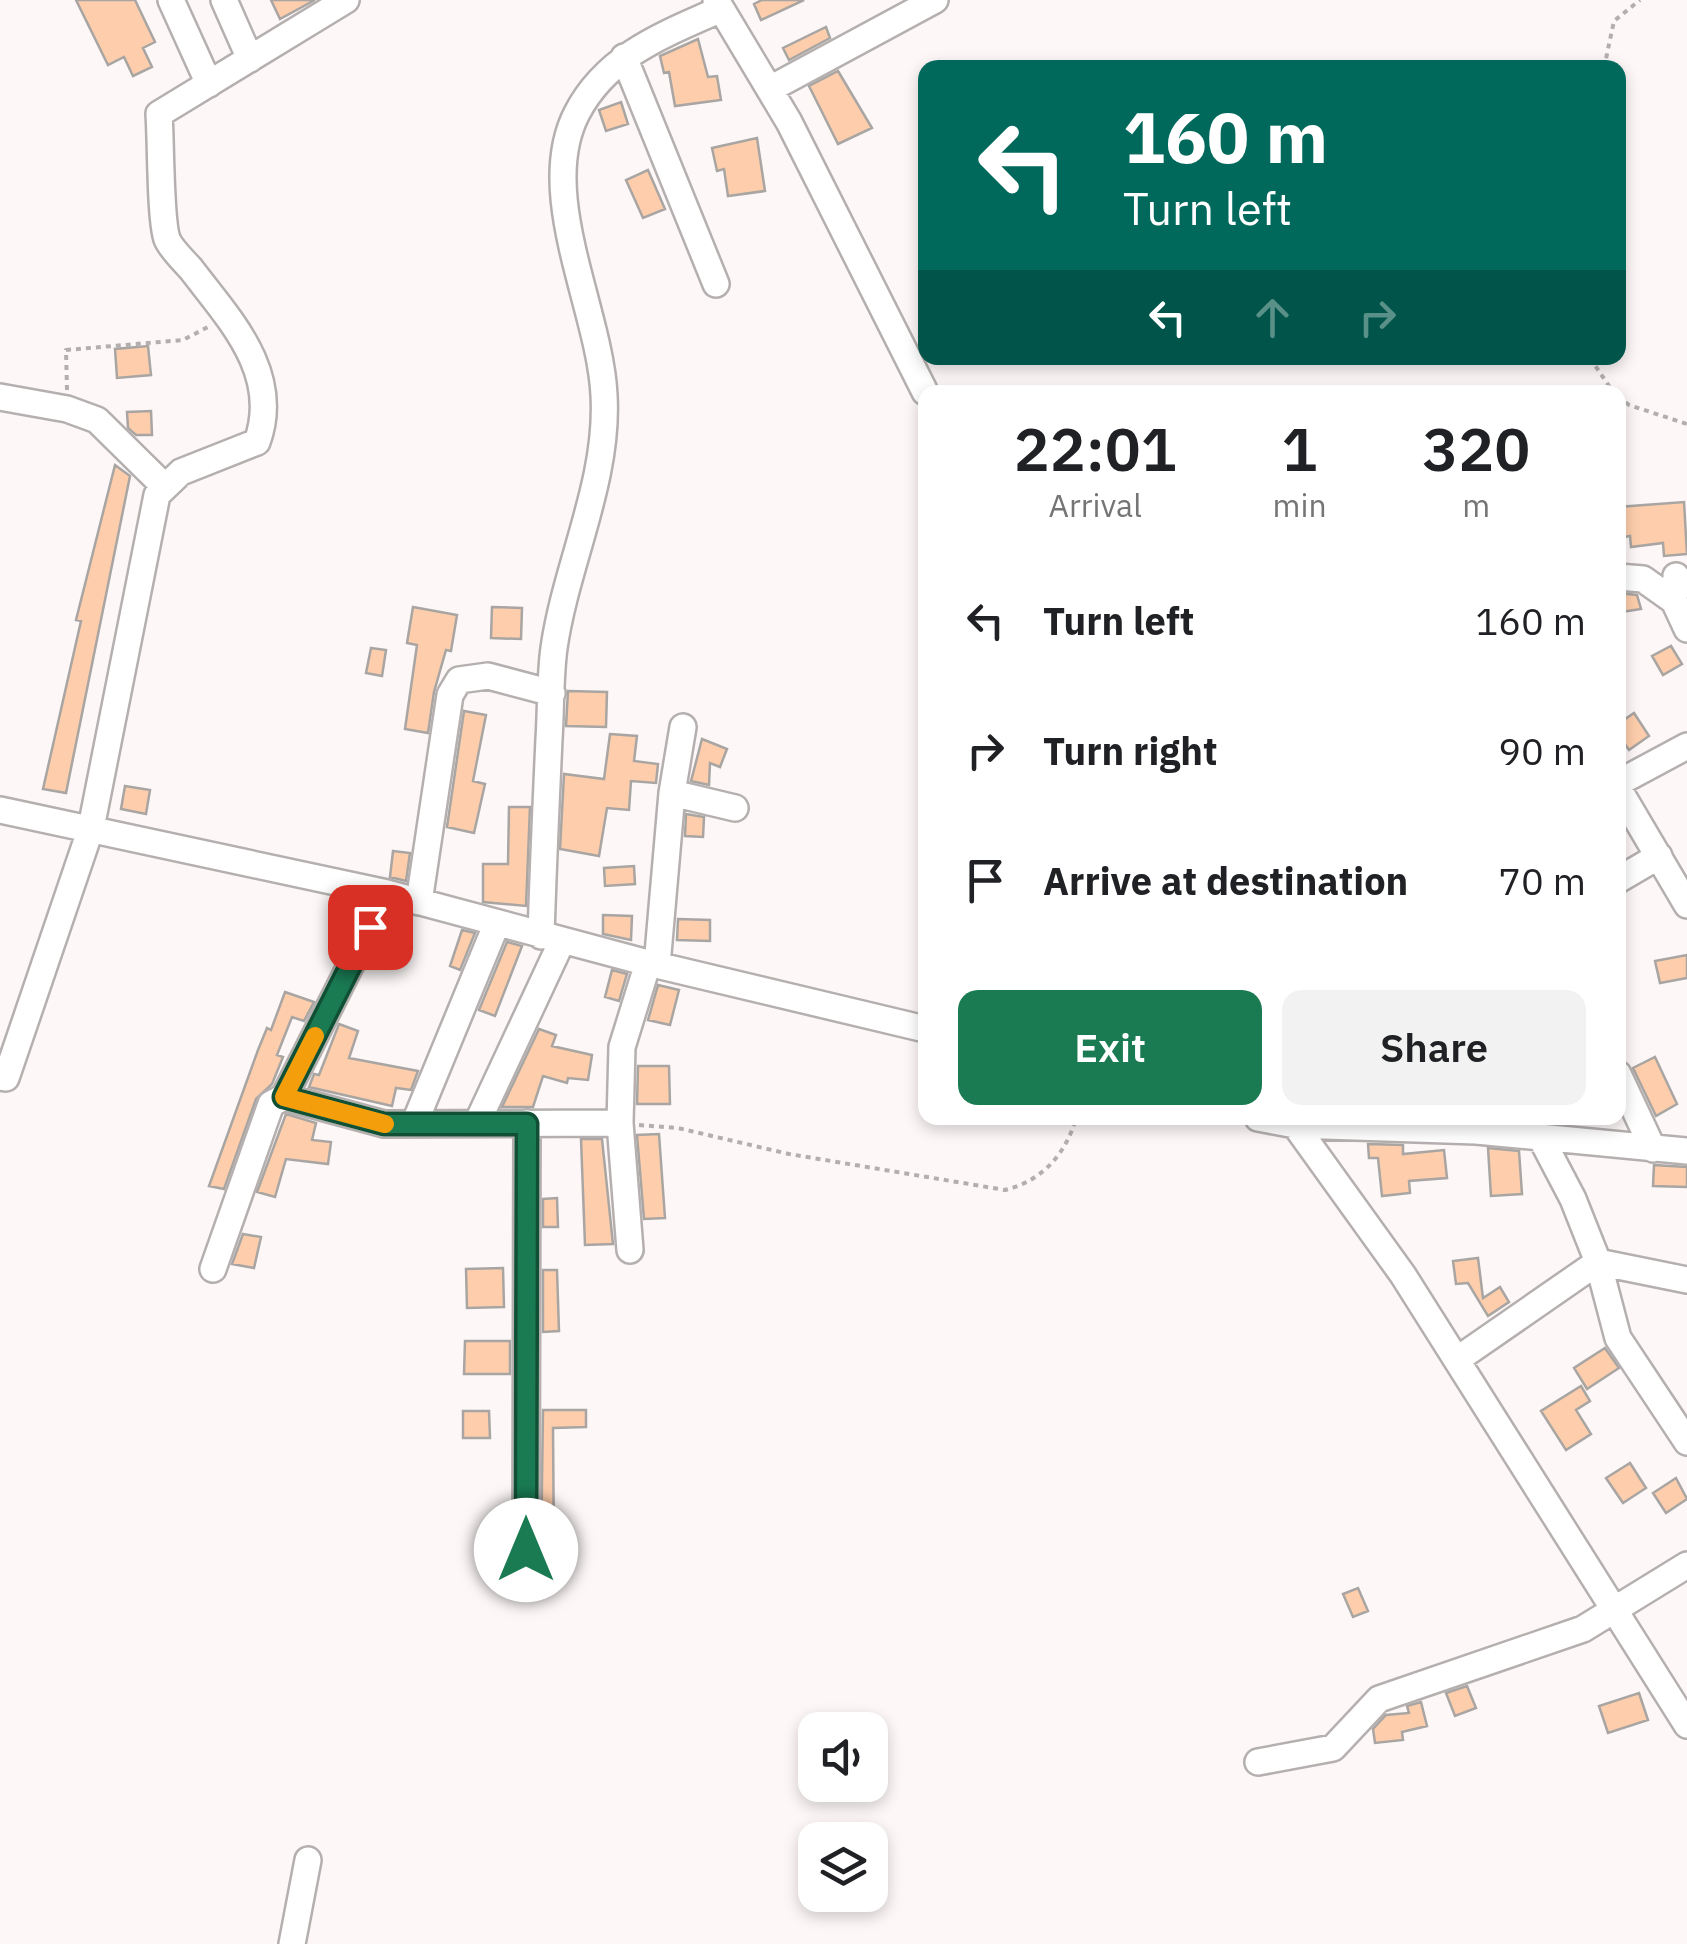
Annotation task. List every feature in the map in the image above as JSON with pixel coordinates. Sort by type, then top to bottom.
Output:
[{"type":"street","points":[[170,0],[209,84]]},
{"type":"street","points":[[224,0],[250,59]]},
{"type":"street","points":[[0,1077],[6,1078],[90,828],[149,523],[164,485],[181,472],[257,442],[262,428],[260,388],[252,354],[230,316],[167,238],[159,114],[346,0]]},
{"type":"street","points":[[770,89],[935,0]]},
{"type":"street","points":[[478,1121],[552,939],[554,648],[595,478],[605,414],[603,368],[564,200],[564,152],[577,112],[636,47],[718,4],[770,89],[921,385]]},
{"type":"street","points":[[624,58],[716,284]]},
{"type":"street","points":[[0,396],[67,409],[97,420],[164,485]]},
{"type":"street","points":[[1626,577],[1675,588],[1687,628]]},
{"type":"street","points":[[420,902],[450,695],[459,680],[488,676],[552,693]]},
{"type":"street","points":[[630,1250],[620,1123],[622,1046],[652,964],[683,727]]},
{"type":"street","points":[[1626,773],[1687,746]]},
{"type":"street","points":[[1626,786],[1687,905]]},
{"type":"street","points":[[672,793],[735,808]]},
{"type":"street","points":[[0,810],[387,893],[552,939],[918,1028]]},
{"type":"street","points":[[1626,875],[1659,856]]},
{"type":"street","points":[[213,1269],[271,1104],[284,1097],[387,893]]},
{"type":"street","points":[[415,1122],[497,923]]},
{"type":"street","points":[[1626,1091],[1653,1149]]},
{"type":"street","points":[[284,1097],[384,1124],[620,1123]]},
{"type":"street","points":[[526,1550],[527,1124]]},
{"type":"street","points":[[1303,1125],[1458,1359],[1687,1725]]},
{"type":"street","points":[[1477,1125],[1542,1140],[1687,1151]]},
{"type":"street","points":[[1542,1140],[1573,1199],[1598,1262],[1618,1338],[1687,1442]]},
{"type":"street","points":[[1458,1359],[1598,1262],[1687,1280]]},
{"type":"street","points":[[1258,1762],[1333,1748],[1379,1699],[1583,1629],[1687,1565]]},
{"type":"street","points":[[292,1944],[308,1860]]},
{"type":"path","points":[[1606,60],[1614,20],[1640,0]]},
{"type":"path","points":[[67,409],[66,350],[184,340],[230,316]]},
{"type":"path","points":[[1626,403],[1687,424]]},
{"type":"path","points":[[620,1123],[678,1128],[789,1154],[1005,1190],[1030,1184],[1044,1171],[1070,1140],[1074,1125]]},
{"type":"building","points":[[76,0],[135,0],[155,42],[143,48],[152,67],[133,76],[124,57],[108,65]]},
{"type":"building","points":[[271,0],[315,0],[280,19]]},
{"type":"building","points":[[762,0],[804,0],[761,20],[754,4]]},
{"type":"building","points":[[826,27],[830,38],[789,60],[783,48]]},
{"type":"building","points":[[698,39],[708,77],[717,76],[721,100],[675,106],[669,72],[664,73],[660,56]]},
{"type":"building","points":[[838,71],[872,128],[838,144],[809,86]]},
{"type":"building","points":[[621,102],[628,124],[606,131],[599,110]]},
{"type":"building","points":[[757,138],[765,191],[728,196],[724,169],[717,171],[712,148]]},
{"type":"building","points":[[648,170],[665,209],[643,218],[626,180]]},
{"type":"building","points":[[148,346],[151,375],[117,378],[115,349]]},
{"type":"building","points":[[151,411],[152,435],[136,435],[128,428],[127,412]]},
{"type":"building","points":[[115,465],[130,476],[66,793],[43,789],[81,621],[76,620]]},
{"type":"building","points":[[1684,502],[1687,554],[1664,556],[1663,543],[1631,547],[1630,536],[1626,537],[1626,506]]},
{"type":"building","points":[[1626,594],[1637,595],[1641,609],[1626,611]]},
{"type":"building","points":[[413,607],[457,615],[451,651],[446,650],[434,692],[428,733],[405,729],[417,645],[407,643]]},
{"type":"building","points":[[492,607],[522,608],[521,639],[491,638]]},
{"type":"building","points":[[1671,646],[1682,664],[1663,675],[1652,656]]},
{"type":"building","points":[[371,648],[386,650],[382,676],[366,673]]},
{"type":"building","points":[[568,691],[607,692],[606,727],[566,726]]},
{"type":"building","points":[[464,711],[486,715],[473,781],[485,784],[474,833],[447,827]]},
{"type":"building","points":[[1634,713],[1649,736],[1629,750],[1626,746],[1626,718]]},
{"type":"building","points":[[610,734],[637,736],[634,761],[658,764],[656,783],[631,781],[629,810],[607,808],[599,856],[560,849],[564,774],[604,779]]},
{"type":"building","points":[[702,739],[727,749],[720,767],[710,763],[709,785],[691,781]]},
{"type":"building","points":[[125,786],[150,790],[146,814],[121,809]]},
{"type":"building","points":[[509,807],[530,807],[526,906],[483,902],[483,864],[508,864]]},
{"type":"building","points":[[686,814],[704,817],[703,837],[685,836]]},
{"type":"building","points":[[393,851],[410,853],[406,881],[390,877]]},
{"type":"building","points":[[634,866],[635,884],[605,886],[604,868]]},
{"type":"building","points":[[346,901],[363,904],[339,952],[331,948]]},
{"type":"building","points":[[603,915],[632,916],[631,940],[603,934]]},
{"type":"building","points":[[678,919],[710,920],[710,941],[677,940]]},
{"type":"building","points":[[462,930],[475,933],[460,970],[450,966]]},
{"type":"building","points":[[507,942],[522,946],[495,1016],[479,1010]]},
{"type":"building","points":[[1687,955],[1687,978],[1660,983],[1655,961]]},
{"type":"building","points":[[612,970],[627,974],[619,1001],[605,997]]},
{"type":"building","points":[[658,985],[679,990],[670,1025],[648,1020]]},
{"type":"building","points":[[285,992],[314,1002],[304,1021],[292,1017],[277,1055],[283,1057],[272,1084],[256,1099],[224,1189],[209,1186],[258,1050],[267,1028],[271,1030]]},
{"type":"building","points":[[339,1024],[358,1031],[349,1058],[418,1071],[411,1090],[396,1088],[392,1106],[309,1087],[314,1074],[319,1075]]},
{"type":"building","points":[[539,1029],[556,1035],[552,1046],[592,1055],[588,1080],[568,1078],[567,1083],[543,1076],[533,1107],[502,1107]]},
{"type":"building","points":[[1655,1057],[1677,1104],[1656,1116],[1633,1068]]},
{"type":"building","points":[[638,1066],[669,1066],[670,1104],[637,1104]]},
{"type":"building","points":[[286,1114],[316,1123],[312,1140],[331,1142],[328,1164],[286,1159],[275,1197],[257,1192]]},
{"type":"building","points":[[659,1134],[665,1218],[644,1219],[637,1135]]},
{"type":"building","points":[[581,1139],[602,1139],[613,1244],[585,1245]]},
{"type":"building","points":[[1368,1144],[1403,1145],[1403,1154],[1444,1150],[1447,1178],[1409,1181],[1410,1193],[1382,1196],[1378,1158],[1369,1158]]},
{"type":"building","points":[[1488,1148],[1519,1151],[1522,1194],[1491,1196]]},
{"type":"building","points":[[1654,1165],[1687,1167],[1687,1187],[1653,1186]]},
{"type":"building","points":[[557,1198],[558,1227],[543,1227],[543,1199]]},
{"type":"building","points":[[243,1234],[261,1237],[254,1268],[232,1264]]},
{"type":"building","points":[[1478,1258],[1483,1298],[1500,1287],[1509,1302],[1488,1316],[1468,1283],[1456,1284],[1453,1261]]},
{"type":"building","points":[[503,1268],[504,1307],[467,1308],[466,1269]]},
{"type":"building","points":[[543,1270],[557,1270],[559,1331],[543,1332]]},
{"type":"building","points":[[465,1341],[510,1341],[510,1374],[464,1374]]},
{"type":"building","points":[[1605,1348],[1619,1368],[1587,1389],[1574,1368]]},
{"type":"building","points":[[1581,1386],[1590,1401],[1576,1410],[1591,1434],[1566,1450],[1541,1411]]},
{"type":"building","points":[[543,1410],[586,1410],[586,1427],[553,1428],[554,1555],[541,1555]]},
{"type":"building","points":[[463,1411],[489,1411],[490,1438],[463,1438]]},
{"type":"building","points":[[1630,1463],[1646,1488],[1623,1503],[1606,1478]]},
{"type":"building","points":[[1676,1478],[1687,1499],[1666,1513],[1653,1493]]},
{"type":"building","points":[[1358,1588],[1368,1611],[1353,1617],[1343,1594]]},
{"type":"building","points":[[1467,1686],[1476,1708],[1455,1716],[1446,1693]]},
{"type":"building","points":[[1639,1693],[1648,1720],[1608,1733],[1599,1706]]},
{"type":"building","points":[[1421,1702],[1427,1726],[1402,1732],[1403,1740],[1375,1743],[1373,1729],[1386,1715],[1409,1713],[1407,1706]]},
{"type":"slow traffic","points":[[315,1036],[284,1097],[385,1124]]},
{"type":"route","points":[[370,927],[284,1097],[384,1124],[527,1124],[526,1550]]}]
